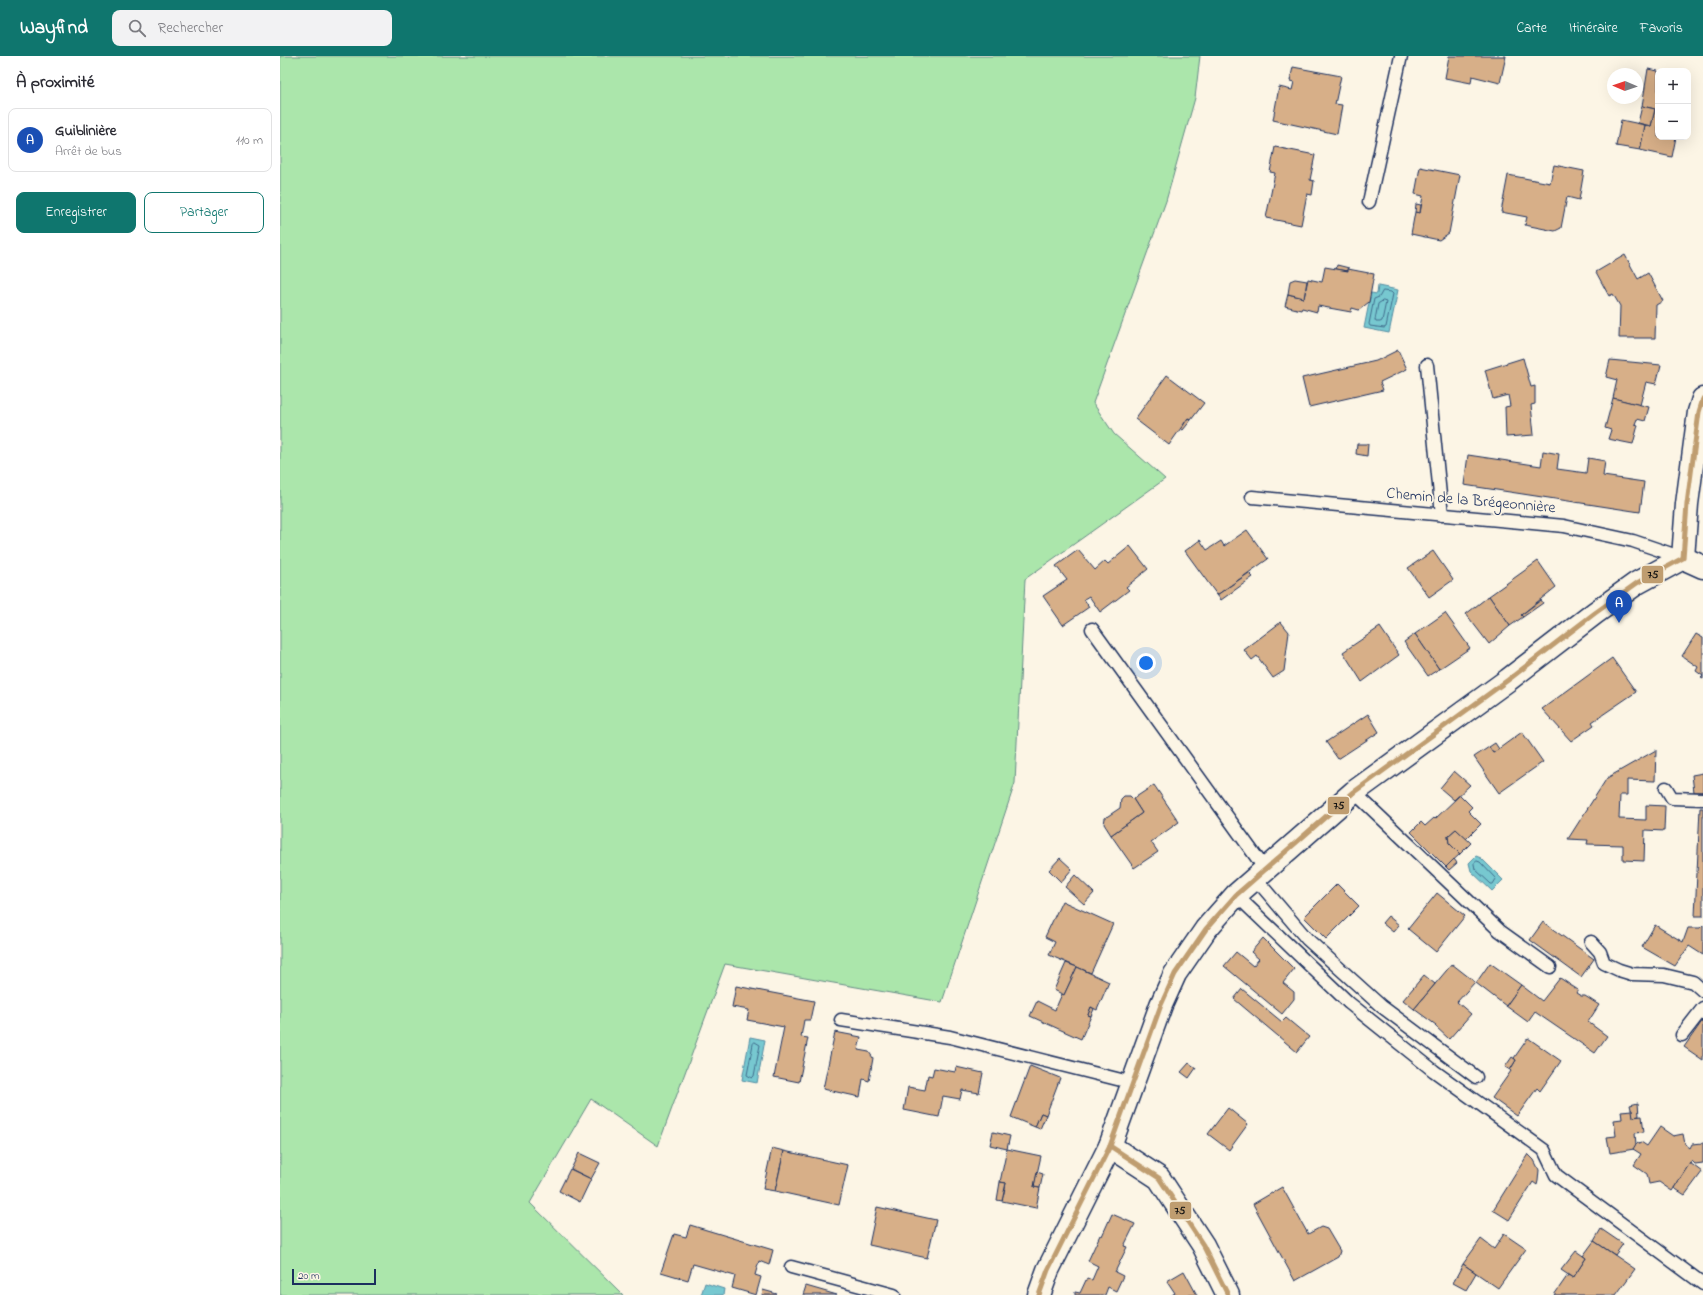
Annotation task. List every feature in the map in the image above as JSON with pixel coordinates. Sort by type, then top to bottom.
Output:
[{"type":"street","points":[[1683,558],[1687,504],[1699,412],[1703,399]]},
{"type":"street","points":[[1683,558],[1703,567]]},
{"type":"street","points":[[1039,1295],[1048,1270],[1110,1146],[1161,1005],[1175,974],[1206,929],[1236,895],[1354,792],[1508,680],[1595,613],[1637,584],[1683,558]]},
{"type":"street","points":[[1110,1146],[1159,1178],[1203,1245],[1228,1295]]},
{"type":"lane","points":[[1369,202],[1401,56]]},
{"type":"lane","points":[[1427,364],[1442,515]]},
{"type":"lane","name":"Chemin de la Brégeonnière","points":[[1252,497],[1564,526],[1633,541],[1683,558]]},
{"type":"lane","points":[[1092,629],[1306,939],[1375,1001],[1476,1077]]},
{"type":"lane","points":[[1666,788],[1672,798],[1703,799]]},
{"type":"lane","points":[[1354,792],[1500,931],[1550,967]]},
{"type":"lane","points":[[1236,895],[1350,1003],[1434,1071],[1544,1150],[1556,1175],[1703,1284]]},
{"type":"lane","points":[[1591,942],[1600,952],[1604,963],[1619,970],[1632,974],[1664,974],[1693,982],[1703,991]]},
{"type":"lane","points":[[1682,1035],[1703,1008]]},
{"type":"lane","points":[[841,1020],[950,1037],[1133,1083]]},
{"type":"lane","points":[[791,1267],[894,1295]]},
{"type":"green space","points":[[280,56],[1200,56],[1195,98],[1166,201],[1093,403],[1114,434],[1165,479],[1025,579],[1015,783],[942,1002],[725,964],[658,1146],[591,1099],[530,1203],[623,1295],[280,1295]]},
{"type":"water","points":[[1378,286],[1398,290],[1389,333],[1364,328],[1371,293],[1377,294]]},
{"type":"water","points":[[1476,856],[1481,858],[1503,880],[1492,891],[1471,871],[1469,863]]},
{"type":"water","points":[[750,1037],[765,1040],[757,1083],[742,1080]]},
{"type":"water","points":[[705,1283],[724,1289],[723,1295],[701,1295]]},
{"type":"building","points":[[1449,56],[1506,56],[1500,83],[1472,76],[1471,83],[1445,78]]},
{"type":"building","points":[[1293,67],[1341,76],[1335,104],[1342,105],[1337,134],[1273,120],[1279,87],[1292,90],[1294,82],[1290,81]]},
{"type":"building","points":[[1648,69],[1655,70],[1655,109],[1642,106]]},
{"type":"building","points":[[1642,106],[1655,109],[1651,126],[1638,123]]},
{"type":"building","points":[[1655,109],[1655,140],[1675,140],[1672,157],[1640,150],[1645,125],[1651,126]]},
{"type":"building","points":[[1621,120],[1645,125],[1640,150],[1616,146]]},
{"type":"building","points":[[1275,147],[1315,155],[1310,180],[1314,181],[1312,195],[1307,194],[1301,225],[1266,218],[1275,173],[1270,172]]},
{"type":"building","points":[[1554,165],[1584,171],[1579,200],[1567,197],[1561,228],[1555,231],[1525,225],[1527,217],[1501,212],[1508,175],[1550,183]]},
{"type":"building","points":[[1420,167],[1460,175],[1449,233],[1439,240],[1411,234],[1415,212],[1420,213],[1423,196],[1415,194]]},
{"type":"building","points":[[1416,204],[1421,205],[1420,213],[1415,212]]},
{"type":"building","points":[[1625,255],[1638,279],[1648,273],[1663,301],[1656,305],[1655,338],[1619,338],[1620,306],[1613,294],[1609,296],[1596,272]]},
{"type":"building","points":[[1337,265],[1349,268],[1348,271],[1336,269]]},
{"type":"building","points":[[1325,267],[1348,271],[1348,269],[1374,274],[1369,302],[1359,310],[1352,308],[1351,312],[1318,306],[1317,312],[1285,306],[1288,294],[1304,298],[1308,279],[1322,282]]},
{"type":"building","points":[[1295,279],[1307,281],[1304,298],[1288,294],[1290,281]]},
{"type":"building","points":[[1398,350],[1407,369],[1380,382],[1383,390],[1309,407],[1302,378],[1376,361]]},
{"type":"building","points":[[1523,358],[1531,387],[1535,386],[1535,404],[1531,405],[1534,435],[1506,437],[1505,407],[1510,406],[1508,395],[1493,399],[1485,370]]},
{"type":"building","points":[[1610,360],[1661,365],[1656,384],[1646,382],[1640,405],[1613,398],[1617,380],[1606,377]]},
{"type":"building","points":[[1167,375],[1204,403],[1191,420],[1188,418],[1169,445],[1135,419]]},
{"type":"building","points":[[1613,398],[1649,407],[1645,421],[1637,419],[1635,424],[1638,425],[1633,444],[1608,439],[1611,430],[1605,428]]},
{"type":"building","points":[[1188,418],[1191,420],[1183,430],[1181,429]]},
{"type":"building","points":[[1357,444],[1368,444],[1367,456],[1356,454]]},
{"type":"building","points":[[1543,451],[1559,454],[1557,469],[1586,473],[1588,458],[1605,461],[1603,476],[1644,482],[1640,512],[1464,485],[1468,455],[1541,466]]},
{"type":"building","points":[[1247,530],[1268,559],[1217,595],[1185,551],[1200,540],[1207,550],[1221,541],[1224,546]]},
{"type":"building","points":[[1130,546],[1148,569],[1126,587],[1129,590],[1100,612],[1089,596],[1084,599],[1089,607],[1063,625],[1043,596],[1067,580],[1056,566],[1078,550],[1095,570],[1105,561],[1108,564]]},
{"type":"building","points":[[1433,551],[1453,580],[1429,597],[1408,568]]},
{"type":"building","points":[[1538,561],[1556,587],[1521,615],[1523,617],[1510,626],[1489,596]]},
{"type":"building","points":[[1249,573],[1253,577],[1221,600],[1217,595]]},
{"type":"building","points":[[1489,596],[1510,626],[1489,644],[1466,614]]},
{"type":"building","points":[[1541,600],[1543,603],[1523,617],[1521,615]]},
{"type":"building","points":[[1445,613],[1470,648],[1439,669],[1415,634]]},
{"type":"building","points":[[1281,622],[1289,632],[1284,671],[1273,678],[1257,656],[1252,660],[1244,650]]},
{"type":"building","points":[[1380,627],[1399,655],[1362,682],[1343,652]]},
{"type":"building","points":[[1415,634],[1439,669],[1428,676],[1404,642]]},
{"type":"building","points":[[1696,634],[1703,638],[1703,676],[1696,671],[1698,667],[1682,656]]},
{"type":"building","points":[[1612,658],[1636,692],[1592,722],[1594,725],[1571,741],[1542,709]]},
{"type":"building","points":[[1368,714],[1379,732],[1338,759],[1326,742]]},
{"type":"building","points":[[1522,732],[1543,762],[1499,793],[1474,757],[1489,747],[1493,753]]},
{"type":"building","points":[[1495,743],[1499,749],[1493,753],[1489,747]]},
{"type":"building","points":[[1656,750],[1655,781],[1627,780],[1627,795],[1620,795],[1619,819],[1646,820],[1646,805],[1665,806],[1664,831],[1645,830],[1644,861],[1623,860],[1623,845],[1587,844],[1588,840],[1568,839],[1607,778]]},
{"type":"building","points":[[1454,771],[1470,785],[1454,800],[1440,788]]},
{"type":"building","points":[[1703,773],[1703,792],[1694,792],[1692,775]]},
{"type":"building","points":[[1154,785],[1179,822],[1151,842],[1158,852],[1134,868],[1111,835],[1142,813],[1133,799]]},
{"type":"building","points":[[1460,795],[1472,807],[1468,811],[1481,824],[1466,839],[1456,829],[1448,836],[1449,843],[1460,854],[1446,867],[1411,832],[1421,822],[1425,826],[1434,818],[1435,819]]},
{"type":"building","points":[[1124,796],[1130,796],[1142,813],[1111,835],[1104,824],[1105,818],[1120,808],[1121,799]]},
{"type":"building","points":[[1700,808],[1703,808],[1703,916],[1695,916]]},
{"type":"building","points":[[1456,829],[1471,843],[1460,854],[1449,843],[1448,836]]},
{"type":"building","points":[[1060,858],[1072,869],[1061,882],[1049,870]]},
{"type":"building","points":[[1454,859],[1457,863],[1449,870],[1446,867]]},
{"type":"building","points":[[1075,875],[1094,893],[1084,904],[1065,887]]},
{"type":"building","points":[[1337,884],[1359,906],[1326,939],[1304,917]]},
{"type":"building","points":[[1437,893],[1465,916],[1436,952],[1408,929]]},
{"type":"building","points":[[1062,901],[1113,924],[1091,973],[1049,955],[1055,942],[1045,937]]},
{"type":"building","points":[[1388,916],[1399,925],[1393,932],[1382,923]]},
{"type":"building","points":[[1543,922],[1594,959],[1581,977],[1530,940]]},
{"type":"building","points":[[1655,925],[1683,942],[1688,928],[1700,928],[1703,925],[1703,955],[1689,946],[1675,966],[1642,947]]},
{"type":"building","points":[[1263,938],[1294,969],[1283,983],[1294,992],[1294,999],[1282,1014],[1224,966],[1236,952],[1253,966],[1259,959],[1251,952]]},
{"type":"building","points":[[1066,963],[1077,967],[1064,995],[1054,990]]},
{"type":"building","points":[[1490,963],[1521,985],[1506,1006],[1476,983]]},
{"type":"building","points":[[1452,964],[1475,982],[1457,1002],[1471,1014],[1449,1039],[1435,1026],[1436,1025],[1414,1009]]},
{"type":"building","points":[[1077,967],[1109,982],[1097,1010],[1091,1007],[1088,1015],[1091,1016],[1081,1039],[1030,1016],[1037,1001],[1055,1010]]},
{"type":"building","points":[[1424,975],[1435,984],[1414,1009],[1403,1000]]},
{"type":"building","points":[[1560,978],[1578,990],[1576,993],[1581,996],[1585,996],[1599,1005],[1588,1022],[1607,1036],[1595,1053],[1535,1012],[1528,1022],[1506,1006],[1521,985],[1542,1001]]},
{"type":"building","points":[[736,986],[814,1001],[810,1020],[804,1020],[801,1037],[808,1038],[799,1082],[774,1077],[784,1027],[747,1020],[749,1010],[732,1007]]},
{"type":"building","points":[[1242,989],[1282,1022],[1286,1018],[1309,1037],[1297,1052],[1234,999]]},
{"type":"building","points":[[1091,1007],[1094,1009],[1091,1016],[1088,1015]]},
{"type":"building","points":[[1703,1020],[1703,1060],[1684,1047]]},
{"type":"building","points":[[835,1032],[861,1037],[858,1050],[869,1052],[873,1058],[869,1081],[863,1079],[860,1097],[823,1089]]},
{"type":"building","points":[[1528,1038],[1561,1061],[1540,1091],[1537,1088],[1517,1116],[1492,1098],[1511,1071],[1510,1070],[1516,1060],[1514,1058]]},
{"type":"building","points":[[1512,1057],[1516,1060],[1510,1070],[1505,1067]]},
{"type":"building","points":[[1189,1063],[1196,1068],[1189,1078],[1181,1072]]},
{"type":"building","points":[[1030,1066],[1060,1078],[1046,1115],[1041,1113],[1035,1127],[1011,1117]]},
{"type":"building","points":[[956,1067],[983,1073],[979,1093],[962,1090],[960,1099],[943,1096],[939,1117],[904,1110],[908,1087],[925,1090],[928,1075],[932,1076],[934,1068],[955,1072]]},
{"type":"building","points":[[1638,1103],[1639,1116],[1633,1117],[1630,1105]]},
{"type":"building","points":[[1228,1108],[1248,1124],[1229,1150],[1208,1134]]},
{"type":"building","points":[[1632,1110],[1633,1117],[1642,1116],[1644,1132],[1635,1133],[1636,1145],[1634,1149],[1610,1153],[1607,1137],[1616,1136],[1614,1120],[1622,1119],[1621,1111]]},
{"type":"building","points":[[1041,1113],[1046,1115],[1040,1129],[1035,1127]]},
{"type":"building","points":[[1660,1127],[1673,1136],[1683,1134],[1685,1144],[1690,1148],[1692,1144],[1703,1143],[1703,1163],[1695,1164],[1692,1161],[1672,1191],[1659,1182],[1649,1184],[1647,1174],[1634,1165],[1641,1154],[1633,1149],[1636,1144],[1641,1142],[1647,1146]]},
{"type":"building","points":[[993,1132],[1010,1136],[1007,1149],[990,1145]]},
{"type":"building","points":[[772,1148],[784,1151],[775,1191],[763,1189]]},
{"type":"building","points":[[1007,1149],[1041,1156],[1034,1187],[1040,1188],[1036,1208],[1002,1201],[1006,1183],[1000,1182]]},
{"type":"building","points":[[784,1151],[848,1165],[839,1205],[775,1191]]},
{"type":"building","points":[[579,1153],[600,1163],[591,1179],[571,1169]]},
{"type":"building","points":[[1528,1154],[1534,1160],[1539,1170],[1537,1185],[1533,1182],[1509,1220],[1493,1210]]},
{"type":"building","points":[[1690,1163],[1702,1172],[1685,1195],[1674,1188]]},
{"type":"building","points":[[570,1169],[591,1179],[580,1202],[559,1191]]},
{"type":"building","points":[[1037,1172],[1043,1174],[1040,1188],[1034,1187]]},
{"type":"building","points":[[1000,1182],[1006,1183],[1002,1201],[997,1200]]},
{"type":"building","points":[[1282,1187],[1308,1234],[1321,1227],[1327,1229],[1340,1251],[1338,1257],[1295,1281],[1253,1204]]},
{"type":"building","points":[[877,1207],[936,1220],[927,1258],[869,1245]]},
{"type":"building","points":[[1112,1214],[1135,1224],[1124,1246],[1127,1247],[1115,1272],[1123,1276],[1116,1291],[1108,1287],[1105,1295],[1075,1295],[1075,1292],[1080,1293],[1087,1278],[1092,1280],[1098,1266],[1088,1261]]},
{"type":"building","points":[[690,1225],[773,1250],[769,1265],[759,1261],[755,1275],[761,1277],[756,1295],[732,1288],[735,1276],[693,1264],[688,1280],[661,1272],[674,1234],[686,1237]]},
{"type":"building","points":[[1601,1229],[1623,1244],[1615,1255],[1594,1241]]},
{"type":"building","points":[[1504,1234],[1526,1249],[1498,1288],[1463,1264],[1481,1239],[1494,1249]]},
{"type":"building","points":[[1594,1241],[1635,1269],[1616,1295],[1554,1295],[1568,1275],[1573,1278],[1586,1258],[1583,1256]]},
{"type":"building","points":[[1576,1251],[1586,1258],[1573,1278],[1561,1270]]},
{"type":"building","points":[[1463,1264],[1476,1273],[1466,1290],[1453,1283]]},
{"type":"building","points":[[1184,1271],[1197,1295],[1172,1295],[1175,1293],[1167,1281]]},
{"type":"building","points":[[806,1286],[837,1295],[803,1295]]},
{"type":"building","points":[[763,1290],[777,1294],[762,1295]]},
{"type":"transit line","name":"75","points":[[1039,1295],[1048,1270],[1110,1146],[1161,1005],[1175,974],[1206,929],[1236,895],[1354,792],[1508,680],[1595,613],[1637,583],[1683,558],[1687,504],[1699,412],[1703,399]]},
{"type":"transit line","name":"75","points":[[1110,1146],[1159,1178],[1203,1245],[1228,1295]]},
{"type":"place","name":"Guiblinière","points":[[1619,623]]}]
